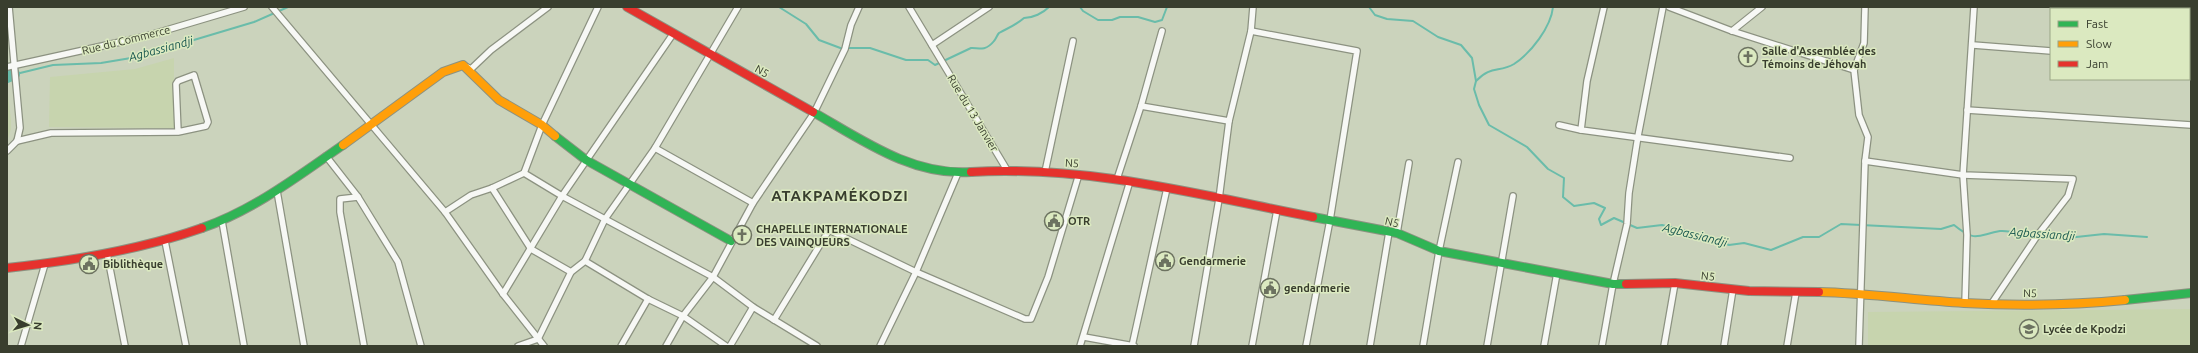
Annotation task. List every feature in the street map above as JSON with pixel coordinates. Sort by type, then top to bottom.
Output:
[{"type":"main road","name":"N5","points":[[627,7],[672,34],[907,163],[958,172],[1007,170],[1079,174],[1130,181],[1393,233],[1439,251],[1613,284],[1675,283],[1732,289],[1859,293],[1964,303],[2101,302],[2191,293]]},
{"type":"main road","points":[[7,268],[45,264],[165,241],[222,221],[277,191],[373,125],[443,72],[463,65],[499,100],[542,125],[586,160],[731,241]]},
{"type":"street","points":[[9,7],[20,121],[17,141]]},
{"type":"street","name":"Rue du Commerce","points":[[7,67],[143,37],[244,7]]},
{"type":"street","points":[[272,7],[445,212],[503,294],[544,346]]},
{"type":"street","points":[[463,65],[471,69],[490,50],[548,7]]},
{"type":"street","points":[[445,212],[471,196],[524,173],[542,125],[598,7]]},
{"type":"street","points":[[518,346],[538,340],[571,272],[585,261],[605,219],[655,148],[738,7]]},
{"type":"street","points":[[666,346],[683,316],[713,277],[731,241],[753,203],[814,113],[845,49],[851,25],[859,7]]},
{"type":"street","name":"Rue du 13 Janvier","points":[[909,7],[1007,170]]},
{"type":"street","points":[[932,45],[989,7]]},
{"type":"street","points":[[1194,346],[1219,199],[1229,120],[1251,31],[1253,7]]},
{"type":"street","points":[[1581,130],[1587,81],[1604,7]]},
{"type":"street","points":[[1602,346],[1613,284],[1627,224],[1629,193],[1638,136],[1663,7]]},
{"type":"street","points":[[1669,7],[1732,31],[1854,70]]},
{"type":"street","points":[[1732,31],[1762,7]]},
{"type":"street","points":[[1859,346],[1859,293],[1867,131],[1860,115],[1854,70],[1864,43],[1865,7]]},
{"type":"street","points":[[1964,303],[1967,236],[1963,175],[1973,44],[1974,7]]},
{"type":"street","points":[[1117,179],[1142,106],[1162,31]]},
{"type":"street","points":[[1251,31],[1357,51],[1330,220],[1306,346]]},
{"type":"street","points":[[503,294],[562,196],[672,34]]},
{"type":"street","points":[[1045,172],[1073,42]]},
{"type":"street","points":[[1973,44],[2050,50]]},
{"type":"street","points":[[7,151],[17,141],[51,133],[178,132],[206,126],[208,124],[194,75],[178,81],[176,84],[178,132]]},
{"type":"street","points":[[1142,106],[1229,120]]},
{"type":"street","points":[[1967,110],[2191,124]]},
{"type":"street","points":[[1559,125],[1581,130],[1638,136],[1790,158]]},
{"type":"street","points":[[655,148],[753,203]]},
{"type":"street","points":[[326,156],[358,197],[398,262],[421,346]]},
{"type":"street","points":[[1865,160],[1963,175],[2073,179],[2068,196],[2037,236],[1992,303]]},
{"type":"street","points":[[1424,346],[1439,251],[1458,162]]},
{"type":"street","points":[[1370,346],[1409,163]]},
{"type":"street","points":[[880,346],[916,272],[958,172]]},
{"type":"street","points":[[524,173],[562,196],[713,277],[753,307],[815,345]]},
{"type":"street","points":[[774,320],[829,230],[916,272],[1024,319],[1031,319],[1048,277],[1079,174]]},
{"type":"street","points":[[1080,346],[1084,337],[1130,181]]},
{"type":"street","points":[[492,188],[531,249],[571,272]]},
{"type":"street","points":[[1084,337],[1133,346],[1167,188]]},
{"type":"street","points":[[277,191],[304,346]]},
{"type":"street","points":[[1487,346],[1513,196]]},
{"type":"street","points":[[358,197],[340,199],[340,212],[364,346]]},
{"type":"street","points":[[1252,346],[1277,210]]},
{"type":"street","points":[[222,221],[244,346]]},
{"type":"street","points":[[165,241],[186,346]]},
{"type":"street","points":[[107,253],[125,346]]},
{"type":"street","points":[[585,261],[648,299],[683,316],[726,346]]},
{"type":"street","points":[[21,346],[45,264]]},
{"type":"street","points":[[1544,346],[1557,273]]},
{"type":"street","points":[[1664,346],[1675,283]]},
{"type":"street","points":[[1724,346],[1732,289]]},
{"type":"street","points":[[1787,346],[1796,292]]},
{"type":"street","points":[[621,346],[648,299]]},
{"type":"street","points":[[730,346],[753,307]]},
{"type":"shaded area","points":[[174,58],[174,128],[49,127],[50,77],[135,69]]},
{"type":"shaded area","points":[[7,86],[11,129],[7,141]]},
{"type":"shaded area","name":"Lycée de Kpodzi","points":[[2191,309],[2191,346],[1868,346],[1868,312]]},
{"type":"waterway","name":"Agbassiandji","points":[[16,74],[53,65],[101,63],[137,57],[254,22],[288,7]]},
{"type":"waterway","name":"Agbassiandji","points":[[779,7],[806,24],[819,40],[843,49]]},
{"type":"waterway","name":"Agbassiandji","points":[[847,48],[870,48],[906,60],[928,60],[935,65],[971,48],[981,49],[986,47],[994,41],[999,33],[1015,25],[1024,18],[1038,15],[1049,7]]},
{"type":"waterway","name":"Agbassiandji","points":[[1080,7],[1083,11],[1098,20],[1112,20],[1120,17],[1138,17],[1155,22],[1162,20],[1167,7]]},
{"type":"waterway","name":"Agbassiandji","points":[[1369,7],[1375,15],[1387,19],[1413,21],[1438,37],[1461,45],[1472,58],[1476,81],[1474,89],[1479,105],[1489,125],[1527,147],[1548,169],[1564,178],[1563,197],[1574,206],[1594,203],[1605,208],[1599,219],[1601,225],[1614,218],[1637,228],[1662,225],[1703,235],[1729,245],[1744,243],[1771,250],[1803,237],[1819,237],[1841,224],[1941,229],[1954,225],[1961,231],[1972,236],[1981,236],[2000,231],[2035,236]]},
{"type":"waterway","points":[[1476,81],[1486,73],[1509,67],[1527,53],[1544,31],[1553,7]]},
{"type":"waterway","name":"Agbassiandji","points":[[7,77],[14,74]]},
{"type":"waterway","name":"Agbassiandji","points":[[2039,236],[2067,238],[2104,234],[2147,237]]},
{"type":"traffic: fast","points":[[813,112],[869,144],[908,162],[949,172],[971,172]]},
{"type":"traffic: fast","points":[[555,136],[586,160],[731,241]]},
{"type":"traffic: fast","points":[[202,228],[221,221],[258,202],[343,145]]},
{"type":"traffic: fast","points":[[1313,217],[1397,233],[1439,251],[1613,284],[1626,284]]},
{"type":"traffic: fast","points":[[2125,300],[2191,293]]},
{"type":"traffic: slow","points":[[343,145],[443,72],[463,65],[499,100],[542,125],[555,136]]},
{"type":"traffic: slow","points":[[1819,292],[1964,303],[2065,304],[2125,300]]},
{"type":"traffic: jam","points":[[627,7],[813,112]]},
{"type":"traffic: jam","points":[[971,172],[1014,171],[1100,177],[1186,191],[1313,217]]},
{"type":"traffic: jam","points":[[7,268],[106,254],[155,243],[202,228]]},
{"type":"traffic: jam","points":[[1626,284],[1675,283],[1749,291],[1819,292]]},
{"type":"place","name":"Salle d'Assemblée des Témoins de Jéhovah","points":[[1748,57]]},
{"type":"place","name":"OTR","points":[[1054,221]]},
{"type":"place","name":"CHAPELLE INTERNATIONALE DES VAINQUEURS","points":[[742,235]]},
{"type":"place","name":"Gendarmerie","points":[[1165,261]]},
{"type":"place","name":"Biblithèque","points":[[89,264]]},
{"type":"place","name":"gendarmerie","points":[[1270,288]]},
{"type":"place","name":"Lycée de Kpodzi","points":[[2029,329]]},
{"type":"district","name":"ATAKPAMÉKODZI","points":[[840,196]]}]
